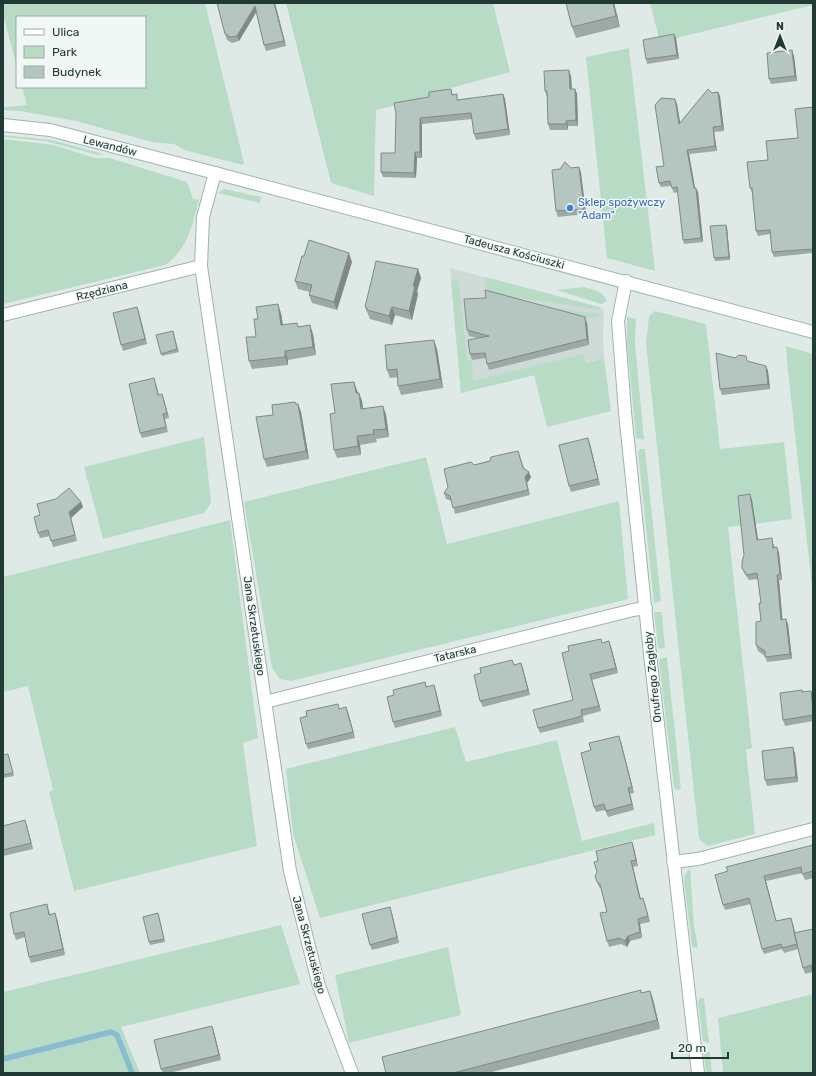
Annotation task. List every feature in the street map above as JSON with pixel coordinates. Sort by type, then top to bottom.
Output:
[{"type":"street","name":"Lewandów","points":[[3,124],[50,130],[215,173]]},
{"type":"street","name":"Jana Skrzetuskiego","points":[[215,173],[203,217],[201,266],[290,870],[319,986],[352,1073]]},
{"type":"street","name":"Tadeusza Kościuszki","points":[[215,173],[626,281],[813,332]]},
{"type":"street","name":"Rzędziana","points":[[3,315],[201,266]]},
{"type":"street","name":"Onufrego Zagłoby","points":[[626,281],[619,309],[618,335],[629,463],[698,1073]]},
{"type":"street","name":"Tatarska","points":[[265,702],[646,608]]},
{"type":"street","points":[[673,862],[698,859],[813,829]]},
{"type":"shaded area","points":[[450,268],[599,307],[604,311],[604,358],[461,393]]},
{"type":"green space","points":[[3,3],[205,3],[244,163],[243,165],[184,150],[174,144],[152,142],[76,121],[20,111],[3,110],[3,107],[27,105],[22,88],[146,88],[146,16],[16,16],[16,63],[3,15]]},
{"type":"green space","points":[[286,3],[493,3],[510,72],[429,94],[429,97],[376,110],[374,196],[331,183]]},
{"type":"green space","points":[[650,3],[813,3],[813,5],[660,42]]},
{"type":"green space","points":[[629,48],[655,271],[607,258],[586,57]]},
{"type":"green space","points":[[3,135],[51,140],[104,154],[98,155],[45,141],[3,137]]},
{"type":"green space","points":[[3,139],[54,145],[95,158],[110,158],[187,182],[193,199],[199,200],[191,228],[184,244],[173,259],[165,265],[3,304]]},
{"type":"green space","points":[[224,189],[261,197],[260,203],[218,193]]},
{"type":"green space","points":[[485,277],[599,307],[603,310],[507,296],[487,291]]},
{"type":"green space","points":[[451,280],[457,280],[460,289],[467,360],[472,360],[473,381],[583,354],[586,363],[604,358],[611,411],[547,427],[534,375],[461,393]]},
{"type":"green space","points":[[584,287],[601,293],[607,301],[601,304],[557,290]]},
{"type":"green space","points":[[542,306],[604,315],[588,318]]},
{"type":"green space","points":[[655,311],[706,324],[720,449],[784,442],[792,519],[728,527],[752,748],[746,750],[755,834],[708,846],[699,839],[646,343],[649,316]]},
{"type":"green space","points":[[627,317],[636,319],[635,343],[644,440],[636,438],[627,342]]},
{"type":"green space","points":[[786,346],[813,354],[813,596],[787,362]]},
{"type":"green space","points":[[204,437],[211,503],[204,513],[103,539],[84,467]]},
{"type":"green space","points":[[640,449],[645,449],[661,601],[654,603],[638,452]]},
{"type":"green space","points":[[426,457],[447,544],[619,501],[628,599],[291,681],[280,679],[272,668],[244,502]]},
{"type":"green space","points":[[230,520],[258,738],[243,743],[257,846],[74,891],[49,792],[53,790],[28,686],[3,692],[3,577]]},
{"type":"green space","points":[[654,612],[661,612],[662,614],[665,648],[660,649],[658,647]]},
{"type":"green space","points":[[661,658],[667,658],[681,789],[676,790],[674,787],[659,661]]},
{"type":"green space","points":[[455,727],[466,762],[557,740],[582,841],[654,823],[655,835],[320,918],[293,834],[286,769]]},
{"type":"green space","points":[[690,868],[694,925],[698,947],[695,948],[692,946],[684,881],[685,875]]},
{"type":"green space","points":[[281,925],[300,984],[121,1027],[140,1073],[3,1073],[3,992]]},
{"type":"green space","points":[[448,947],[461,1015],[349,1043],[335,975]]},
{"type":"green space","points":[[813,994],[813,1073],[723,1073],[718,1018]]},
{"type":"green space","points":[[700,998],[704,998],[709,1043],[703,1041],[698,1001]]},
{"type":"green space","points":[[706,1052],[710,1052],[712,1073],[706,1073],[704,1055]]},
{"type":"building","points":[[217,3],[274,3],[284,41],[264,45],[255,6],[237,36],[230,37],[225,34]]},
{"type":"building","points":[[566,3],[613,3],[616,16],[572,27]]},
{"type":"building","points":[[674,34],[677,55],[646,59],[643,40]]},
{"type":"building","points":[[792,50],[795,76],[769,79],[767,53]]},
{"type":"building","points":[[569,70],[570,89],[575,89],[576,120],[566,121],[566,124],[548,124],[547,91],[545,91],[544,71]]},
{"type":"building","points":[[451,89],[452,95],[457,94],[457,100],[503,94],[508,129],[474,134],[471,113],[420,118],[420,152],[415,152],[414,173],[381,172],[381,153],[395,153],[396,114],[394,103],[429,97],[429,92]]},
{"type":"building","points":[[708,89],[712,93],[718,92],[722,126],[713,127],[715,146],[687,150],[694,188],[696,188],[701,238],[683,240],[677,187],[672,188],[670,181],[659,183],[656,167],[664,166],[655,105],[661,98],[675,99],[679,124]]},
{"type":"building","points":[[813,107],[813,249],[772,252],[770,230],[756,231],[752,188],[750,188],[747,162],[768,160],[766,141],[798,138],[795,109]]},
{"type":"building","points":[[565,162],[571,168],[579,167],[584,209],[556,211],[552,170],[560,169]]},
{"type":"building","points":[[726,225],[729,257],[714,258],[710,226]]},
{"type":"building","points":[[309,240],[349,253],[334,302],[309,295],[312,285],[295,281],[302,256],[304,256]]},
{"type":"building","points":[[376,261],[418,269],[413,286],[415,286],[409,311],[392,307],[389,316],[367,310],[365,307]]},
{"type":"building","points":[[485,290],[585,317],[587,339],[487,364],[485,353],[470,354],[468,340],[489,336],[467,330],[464,299],[486,298]]},
{"type":"building","points":[[278,304],[281,325],[297,323],[298,327],[310,325],[313,347],[285,351],[285,357],[249,361],[246,337],[256,337],[254,319],[258,319],[256,307]]},
{"type":"building","points":[[137,307],[145,339],[121,345],[113,313]]},
{"type":"building","points":[[173,331],[177,349],[161,354],[156,335]]},
{"type":"building","points":[[434,340],[440,379],[398,386],[397,369],[387,370],[385,345]]},
{"type":"building","points":[[716,353],[735,358],[739,355],[746,356],[747,361],[766,366],[768,384],[720,389]]},
{"type":"building","points":[[154,378],[158,395],[162,394],[167,413],[163,414],[166,427],[140,433],[129,384]]},
{"type":"building","points":[[354,382],[356,393],[359,393],[361,409],[383,406],[386,429],[373,430],[374,434],[357,436],[358,446],[334,450],[330,414],[335,413],[331,384]]},
{"type":"building","points":[[295,402],[298,404],[306,451],[264,459],[256,417],[273,415],[272,405]]},
{"type":"building","points":[[588,438],[598,479],[569,486],[559,445]]},
{"type":"building","points":[[518,451],[523,468],[529,472],[525,477],[528,490],[453,508],[450,496],[444,493],[448,487],[444,469],[471,462],[474,465],[490,461],[491,457]]},
{"type":"building","points":[[69,488],[81,502],[69,512],[75,535],[51,541],[48,530],[38,533],[34,517],[40,515],[37,504],[56,499]]},
{"type":"building","points":[[750,494],[757,540],[772,538],[773,548],[777,547],[780,574],[777,575],[781,620],[786,619],[790,654],[765,657],[765,651],[756,645],[756,622],[761,621],[759,603],[761,603],[757,573],[747,575],[742,568],[744,555],[738,496]]},
{"type":"building","points":[[601,639],[602,643],[609,641],[616,668],[590,674],[599,706],[581,710],[582,716],[538,728],[533,710],[573,700],[562,653],[569,651],[568,646]]},
{"type":"building","points":[[512,660],[514,665],[521,663],[528,690],[480,701],[474,675],[481,673],[480,668]]},
{"type":"building","points":[[425,682],[426,687],[434,685],[440,711],[393,722],[387,697],[394,695],[393,690]]},
{"type":"building","points":[[802,690],[802,692],[811,691],[813,715],[783,720],[780,693]]},
{"type":"building","points":[[338,704],[339,709],[346,707],[353,732],[306,744],[300,718],[307,716],[306,711]]},
{"type":"building","points":[[619,736],[632,787],[628,788],[632,804],[606,811],[604,804],[594,807],[581,753],[591,750],[589,743]]},
{"type":"building","points":[[793,747],[796,777],[765,780],[762,751]]},
{"type":"building","points":[[8,754],[13,773],[3,775],[3,755]]},
{"type":"building","points":[[25,820],[31,843],[3,850],[3,826]]},
{"type":"building","points":[[632,842],[636,860],[631,861],[640,899],[643,898],[648,916],[638,919],[640,932],[628,936],[625,941],[619,938],[607,941],[600,913],[607,912],[600,884],[597,882],[595,876],[597,872],[594,862],[598,861],[596,851]]},
{"type":"building","points":[[813,845],[813,871],[802,874],[801,867],[764,876],[776,921],[791,918],[797,944],[782,948],[781,944],[762,949],[749,898],[723,905],[715,875],[728,871],[726,867]]},
{"type":"building","points":[[47,904],[49,915],[55,913],[63,949],[29,957],[24,932],[14,934],[10,913]]},
{"type":"building","points":[[390,907],[397,937],[370,945],[362,914]]},
{"type":"building","points":[[158,913],[164,939],[149,942],[143,917]]},
{"type":"building","points":[[813,929],[813,973],[811,965],[803,968],[794,933]]},
{"type":"building","points":[[641,990],[641,993],[650,991],[657,1020],[453,1073],[386,1073],[382,1057]]},
{"type":"building","points":[[212,1026],[219,1055],[161,1069],[154,1040]]},
{"type":"waterway","points":[[3,1059],[111,1032],[117,1035],[132,1073]]},
{"type":"place","name":"Sklep spożywczy \"Adam\"","points":[[570,208]]}]
